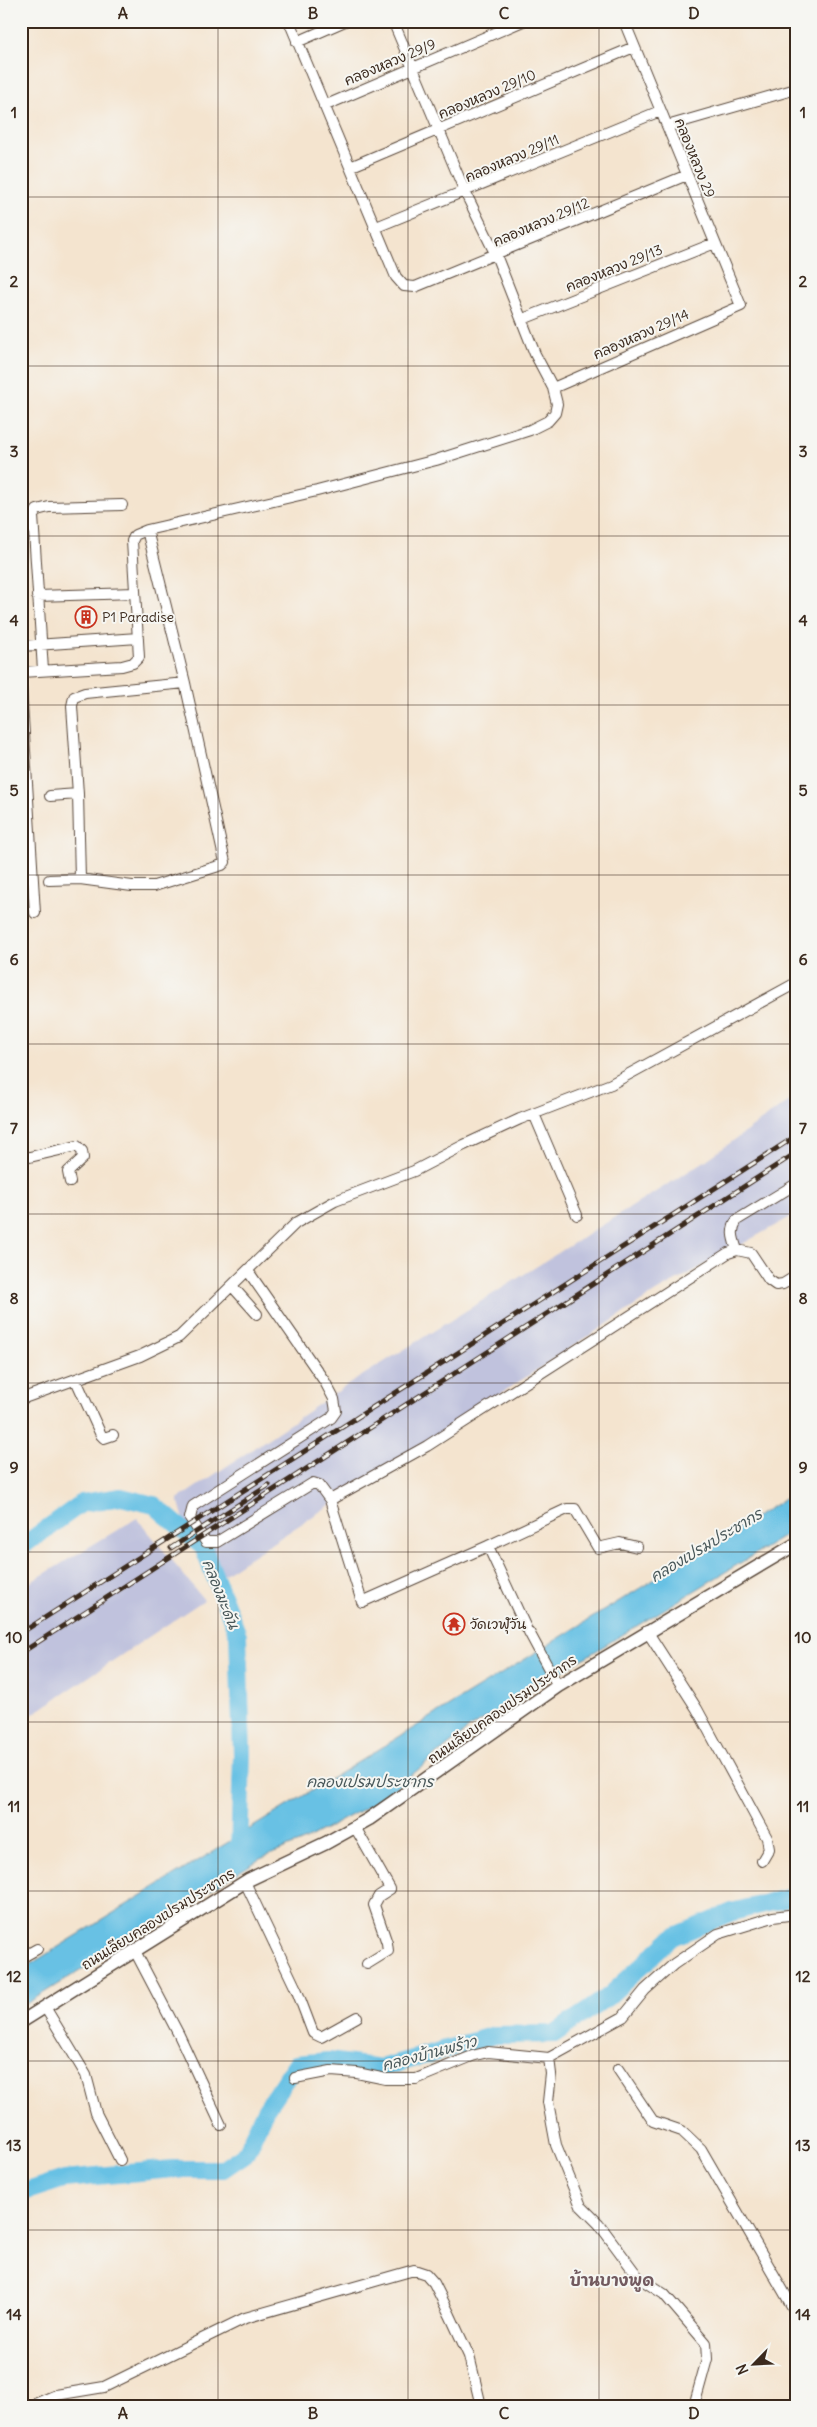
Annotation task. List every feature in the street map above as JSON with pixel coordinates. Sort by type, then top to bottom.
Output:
[{"type":"street","points":[[288,21],[374,228]]},
{"type":"street","points":[[297,42],[345,21]]},
{"type":"street","points":[[21,672],[122,666],[134,663],[139,657],[132,541],[135,535],[147,530],[317,491],[417,465],[530,430],[548,421],[555,413],[556,404],[552,388],[535,354],[496,256],[465,192],[393,21]]},
{"type":"street","name":"คลองหลวง 29/9","points":[[324,106],[522,21]]},
{"type":"street","name":"คลองหลวง 29","points":[[624,21],[742,306]]},
{"type":"street","name":"คลองหลวง 29/10","points":[[350,167],[634,47]]},
{"type":"street","points":[[667,126],[796,89]]},
{"type":"street","name":"คลองหลวง 29/11","points":[[374,228],[660,111]]},
{"type":"street","name":"คลองหลวง 29/12","points":[[374,228],[396,277],[404,286],[415,287],[496,256],[687,176]]},
{"type":"street","name":"คลองหลวง 29/13","points":[[523,320],[715,243]]},
{"type":"street","name":"คลองหลวง 29/14","points":[[552,388],[742,306]]},
{"type":"street","points":[[42,670],[33,516],[37,510],[50,507],[122,505]]},
{"type":"street","points":[[49,880],[80,879],[132,886],[154,886],[222,865],[225,862],[185,683],[147,530]]},
{"type":"street","points":[[37,596],[135,593]]},
{"type":"street","points":[[21,646],[138,638]]},
{"type":"street","points":[[80,879],[78,794],[72,706],[74,698],[86,693],[185,683]]},
{"type":"street","points":[[21,686],[27,842],[33,877],[34,913]]},
{"type":"street","points":[[50,796],[78,794]]},
{"type":"street","points":[[21,878],[33,877]]},
{"type":"street","points":[[21,1399],[140,1356],[179,1337],[296,1223],[313,1212],[336,1201],[414,1171],[464,1145],[534,1114],[611,1084],[796,983]]},
{"type":"street","points":[[534,1114],[577,1215]]},
{"type":"street","points":[[21,1158],[77,1146],[82,1151],[83,1158],[68,1172],[70,1182]]},
{"type":"street","points":[[737,1250],[732,1236],[737,1220],[796,1184]]},
{"type":"street","points":[[330,1500],[419,1450],[588,1342],[652,1304],[728,1253],[737,1250],[751,1253],[769,1280],[776,1285],[783,1284],[796,1276]]},
{"type":"street","points":[[248,1271],[325,1382],[334,1398],[336,1411],[331,1418],[193,1506],[190,1518],[206,1542],[210,1544],[313,1483],[322,1488],[330,1500],[362,1602],[567,1509],[575,1509],[598,1548],[620,1544],[638,1547]]},
{"type":"street","points":[[232,1286],[257,1314]]},
{"type":"street","points":[[76,1380],[101,1435],[104,1438],[113,1435]]},
{"type":"street","name":"ถนนเลียบคลองเปรมประชากร","points":[[21,2022],[245,1882],[355,1827],[556,1682],[796,1544]]},
{"type":"street","points":[[488,1546],[529,1632],[556,1682]]},
{"type":"street","points":[[647,1631],[697,1709],[768,1838],[769,1849],[762,1861]]},
{"type":"street","points":[[355,1827],[390,1889],[379,1896],[374,1905],[388,1943],[388,1951],[367,1964]]},
{"type":"street","points":[[245,1882],[297,1991],[313,2033],[321,2037],[357,2017]]},
{"type":"street","points":[[296,2078],[332,2071],[402,2080],[416,2079],[466,2058],[488,2052],[549,2058],[626,2015],[645,1990],[674,1964],[718,1934],[773,1917],[796,1914]]},
{"type":"street","points":[[21,1958],[36,1949]]},
{"type":"street","points":[[135,1951],[175,2028],[221,2124]]},
{"type":"street","points":[[45,2007],[83,2068],[96,2113],[120,2160]]},
{"type":"street","points":[[549,2058],[551,2074],[548,2102],[556,2145],[581,2206],[599,2224],[639,2278],[664,2294],[706,2344],[707,2359],[694,2406]]},
{"type":"street","points":[[618,2070],[654,2121],[682,2130],[701,2149],[796,2312]]},
{"type":"street","points":[[30,2406],[52,2402],[104,2387],[245,2318],[414,2270],[426,2274],[434,2283],[450,2315],[469,2356],[481,2406]]},
{"type":"shaded area","points":[[796,1096],[796,1214],[656,1292],[223,1575],[185,1523],[178,1499],[349,1384],[705,1161]]},
{"type":"shaded area","points":[[137,1518],[204,1600],[21,1722],[21,1588]]},
{"type":"water","name":"คลองเปรมประชากร","points":[[796,1492],[796,1529],[471,1727],[383,1798],[306,1840],[260,1859],[21,2007],[21,1970]]},
{"type":"waterway","name":"คลองมะดัน","points":[[21,1547],[82,1503],[121,1497],[154,1505],[203,1547],[238,1635],[242,1754],[239,1854]]},
{"type":"waterway","name":"คลองบ้านพร้าว","points":[[21,2193],[64,2179],[173,2169],[223,2169],[245,2154],[265,2110],[296,2064],[328,2061],[381,2068],[495,2035],[554,2034],[609,1996],[673,1937],[732,1912],[796,1896]]},
{"type":"railway","points":[[21,1633],[796,1136]]},
{"type":"railway","points":[[21,1653],[796,1153]]},
{"type":"railway","points":[[171,1548],[269,1485]]},
{"type":"place","name":"P1 Paradise","points":[[86,617]]},
{"type":"place","name":"วัดเวฬุวัน","points":[[454,1624]]},
{"type":"district","name":"บ้านบางพูด","points":[[612,2280]]}]
